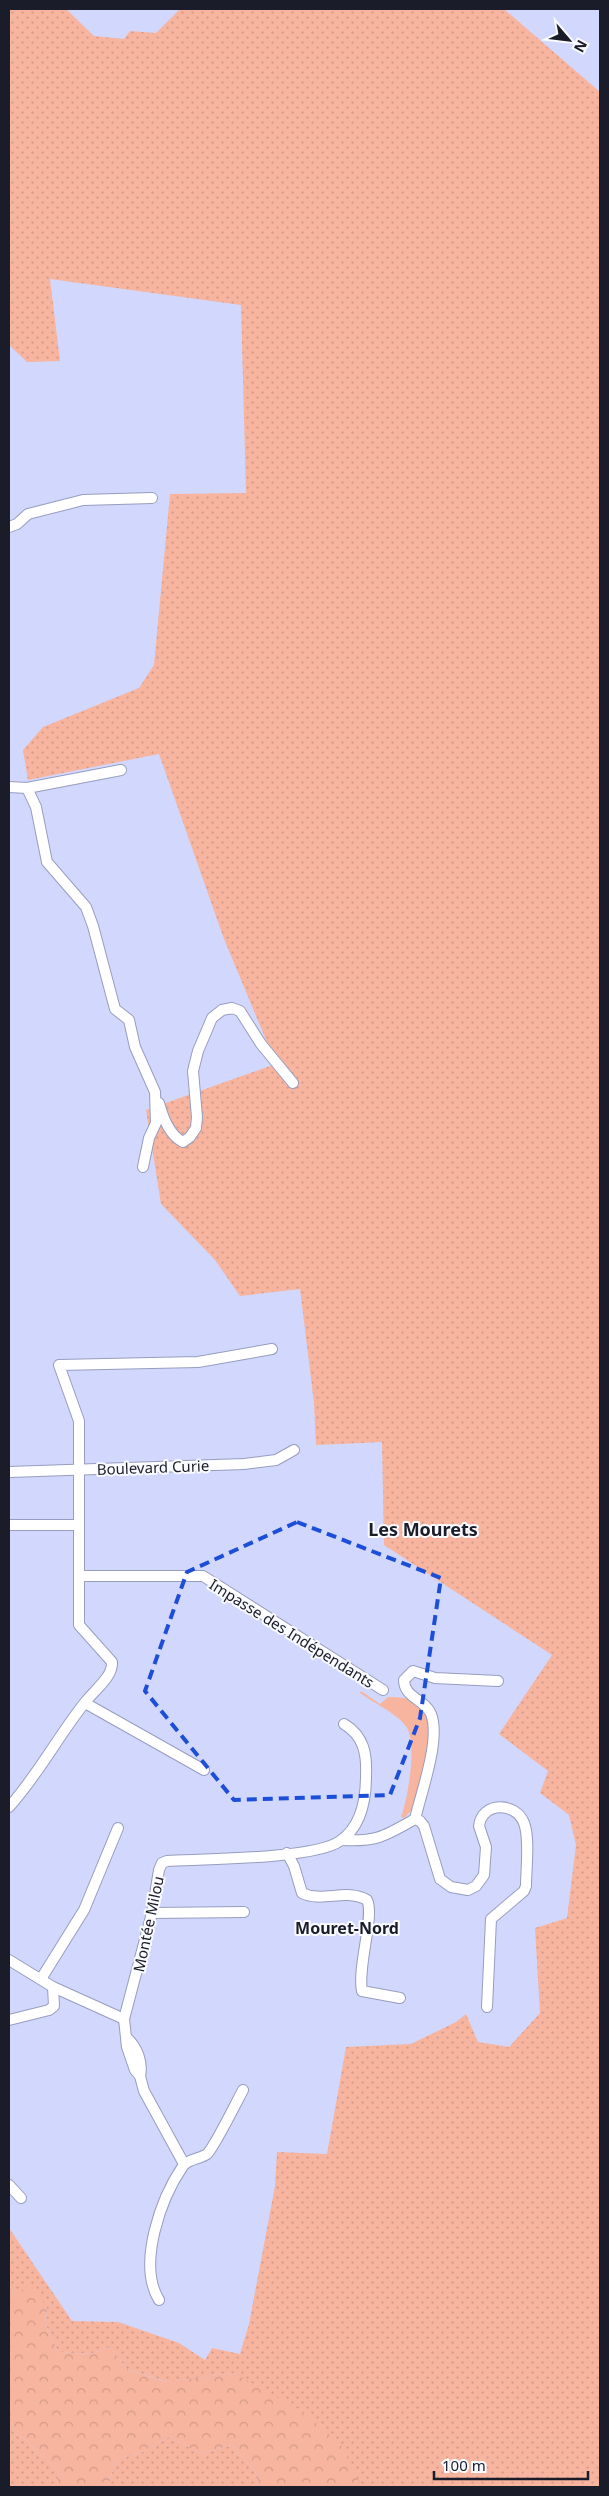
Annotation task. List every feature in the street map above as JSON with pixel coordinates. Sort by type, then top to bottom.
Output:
[{"type":"street","points":[[9,527],[17,524],[28,514],[83,500],[152,498]]},
{"type":"street","points":[[9,788],[27,788],[121,770]]},
{"type":"street","points":[[27,788],[36,808],[47,862],[86,907],[93,926],[115,1009],[128,1020],[135,1047],[170,1131],[176,1139],[183,1142],[196,1128],[197,1116],[193,1071],[198,1051],[212,1018],[222,1010],[232,1008],[240,1011],[261,1044],[293,1084]]},
{"type":"street","points":[[143,1167],[149,1138],[156,1123],[155,1092]]},
{"type":"street","points":[[9,1807],[85,1703],[112,1670],[112,1662],[79,1626],[78,1421],[60,1365],[198,1362],[272,1349]]},
{"type":"street","name":"Boulevard Curie","points":[[9,1472],[244,1464],[276,1460],[294,1450]]},
{"type":"street","points":[[9,1525],[79,1525]]},
{"type":"street","name":"Impasse des Indépendants","points":[[80,1576],[203,1576],[383,1690]]},
{"type":"street","points":[[342,1840],[364,1841],[381,1838],[415,1819],[433,1741],[434,1727],[427,1708],[404,1688],[404,1680],[413,1671],[435,1678],[498,1681]]},
{"type":"street","points":[[85,1703],[204,1770]]},
{"type":"street","points":[[344,1724],[362,1740],[367,1763],[366,1797],[354,1826],[342,1840],[332,1846],[306,1852],[286,1853],[294,1866],[302,1893],[312,1895],[352,1894],[367,1900],[369,1910],[361,1971],[362,1991],[400,1998]]},
{"type":"street","points":[[415,1819],[424,1826],[440,1879],[451,1887],[462,1890],[476,1886],[484,1875],[486,1847],[479,1826],[483,1814],[489,1809],[505,1807],[519,1815],[525,1824],[524,1891],[494,1915],[489,1926],[487,2008]]},
{"type":"street","points":[[41,1979],[84,1910],[118,1828]]},
{"type":"street","name":"Montée Milou","points":[[124,2019],[152,1913],[159,1870],[162,1863],[167,1861],[286,1853]]},
{"type":"street","points":[[152,1913],[244,1912]]},
{"type":"street","points":[[9,1960],[53,1987],[124,2019],[127,2048],[135,2070],[140,2076],[144,2091],[184,2164]]},
{"type":"street","points":[[9,2020],[49,2010],[54,2006],[53,1987]]},
{"type":"street","points":[[160,2300],[152,2289],[152,2240],[164,2203],[184,2164],[208,2154],[243,2090]]},
{"type":"street","points":[[9,2185],[21,2198]]},
{"type":"highlighted area","points":[[297,1522],[441,1578],[420,1718],[390,1795],[234,1800],[145,1691],[187,1572]]},
{"type":"green space","points":[[9,9],[66,9],[94,36],[124,39],[130,31],[156,33],[180,9],[504,9],[600,92],[600,2487],[362,2487],[234,2373],[167,2382],[127,2369],[110,2347],[90,2354],[58,2352],[46,2325],[47,2307],[16,2294],[9,2285],[9,2228],[72,2321],[118,2322],[179,2343],[205,2360],[212,2348],[240,2354],[249,2324],[275,2186],[277,2152],[327,2154],[346,2047],[411,2044],[456,2022],[466,2014],[478,2042],[509,2047],[540,2013],[535,1928],[567,1918],[576,1845],[569,1815],[540,1793],[548,1771],[499,1734],[552,1655],[384,1545],[382,1442],[316,1445],[314,1403],[300,1289],[240,1296],[215,1260],[161,1204],[146,1110],[276,1064],[224,939],[159,754],[28,780],[23,750],[43,727],[139,688],[154,665],[170,494],[246,493],[241,305],[50,279],[60,361],[27,362],[9,345]]},
{"type":"green space","points":[[361,1691],[380,1704],[388,1697],[407,1699],[420,1706],[428,1718],[431,1737],[414,1808],[404,1818],[401,1817],[409,1785],[410,1736],[404,1723],[360,1693]]},
{"type":"green space","points":[[9,2285],[16,2294],[29,2285],[47,2307],[46,2325],[58,2352],[90,2354],[110,2347],[127,2369],[166,2382],[234,2373],[302,2411],[341,2445],[362,2487],[256,2487],[259,2476],[232,2445],[200,2454],[170,2436],[141,2453],[116,2459],[108,2487],[59,2487],[57,2485],[59,2472],[28,2442],[9,2428]]},
{"type":"green space","points":[[9,2428],[28,2442],[59,2472],[57,2485],[59,2487],[9,2487]]},
{"type":"green space","points":[[170,2436],[200,2454],[232,2445],[259,2476],[256,2487],[108,2487],[116,2459],[141,2453]]},
{"type":"district","name":"Les Mourets","points":[[423,1529]]},
{"type":"district","name":"Mouret-Nord","points":[[347,1928]]}]
